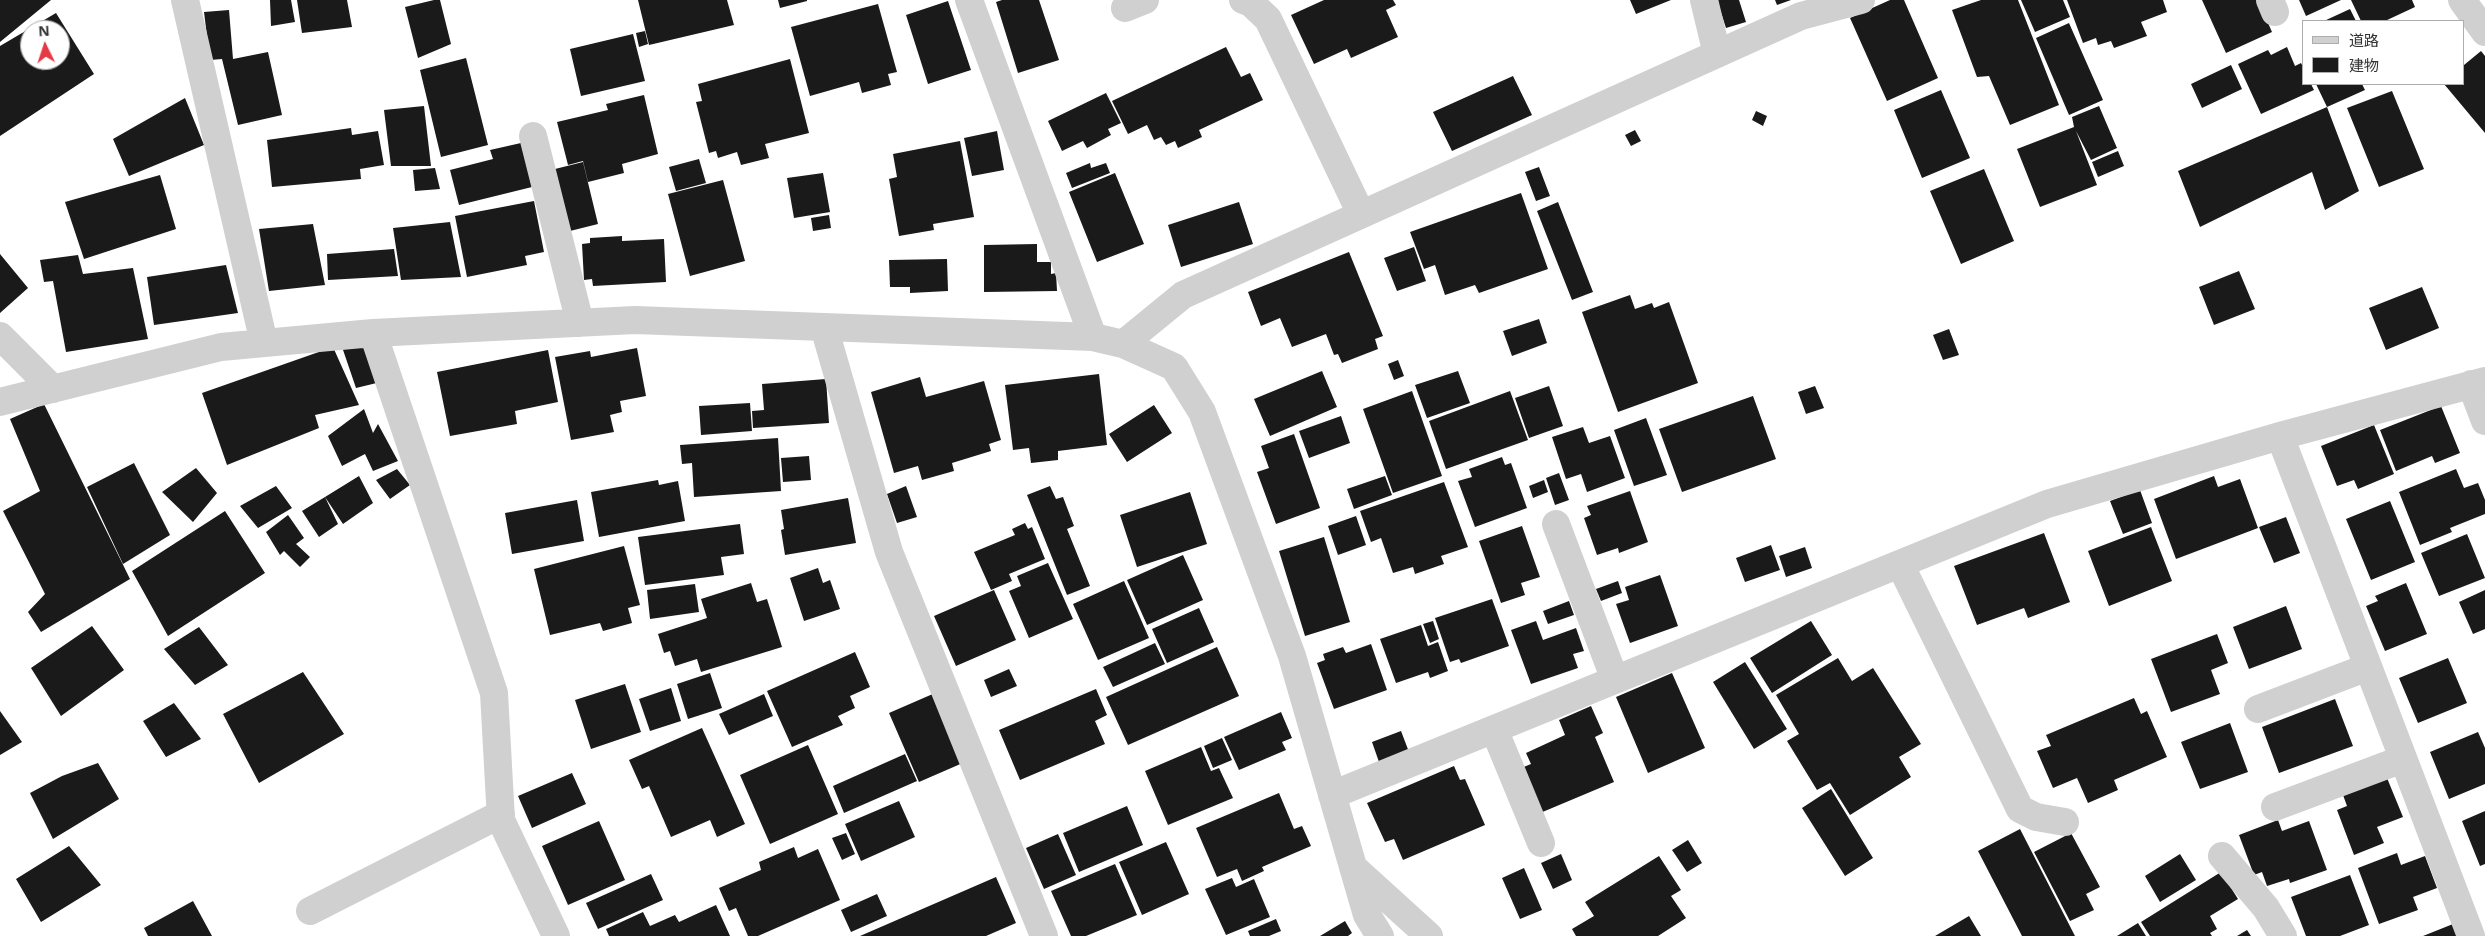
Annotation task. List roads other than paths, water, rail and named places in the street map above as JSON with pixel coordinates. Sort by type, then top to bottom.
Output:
[{"type":"street","points":[[185,0],[264,343]]},
{"type":"street","points":[[969,0],[1093,337]]},
{"type":"street","points":[[1242,0],[1250,3],[1268,19],[1361,214]]},
{"type":"street","points":[[1704,0],[1717,54]]},
{"type":"street","points":[[1123,344],[1183,295],[1801,16],[1861,0]]},
{"type":"street","points":[[2462,0],[2485,32]]},
{"type":"street","points":[[533,136],[580,323]]},
{"type":"street","points":[[0,402],[221,348],[373,333],[636,320],[1093,337],[1123,344],[1174,367],[1202,412],[1292,656],[1367,915],[1380,936]]},
{"type":"street","points":[[824,327],[889,552],[1044,936]]},
{"type":"street","points":[[373,333],[494,693],[501,820],[556,936]]},
{"type":"street","points":[[0,336],[53,389]]},
{"type":"street","points":[[1332,795],[2047,504],[2280,436],[2478,383],[2485,421]]},
{"type":"street","points":[[2280,436],[2471,936]]},
{"type":"street","points":[[1556,524],[1615,680]]},
{"type":"street","points":[[1900,564],[2020,809],[2036,817],[2065,822]]},
{"type":"street","points":[[2258,710],[2368,667]]},
{"type":"street","points":[[1494,728],[1541,843]]},
{"type":"street","points":[[2275,807],[2403,759]]},
{"type":"street","points":[[310,911],[500,814]]},
{"type":"street","points":[[2222,856],[2266,908],[2283,936]]},
{"type":"street","points":[[1353,866],[1429,936]]}]
